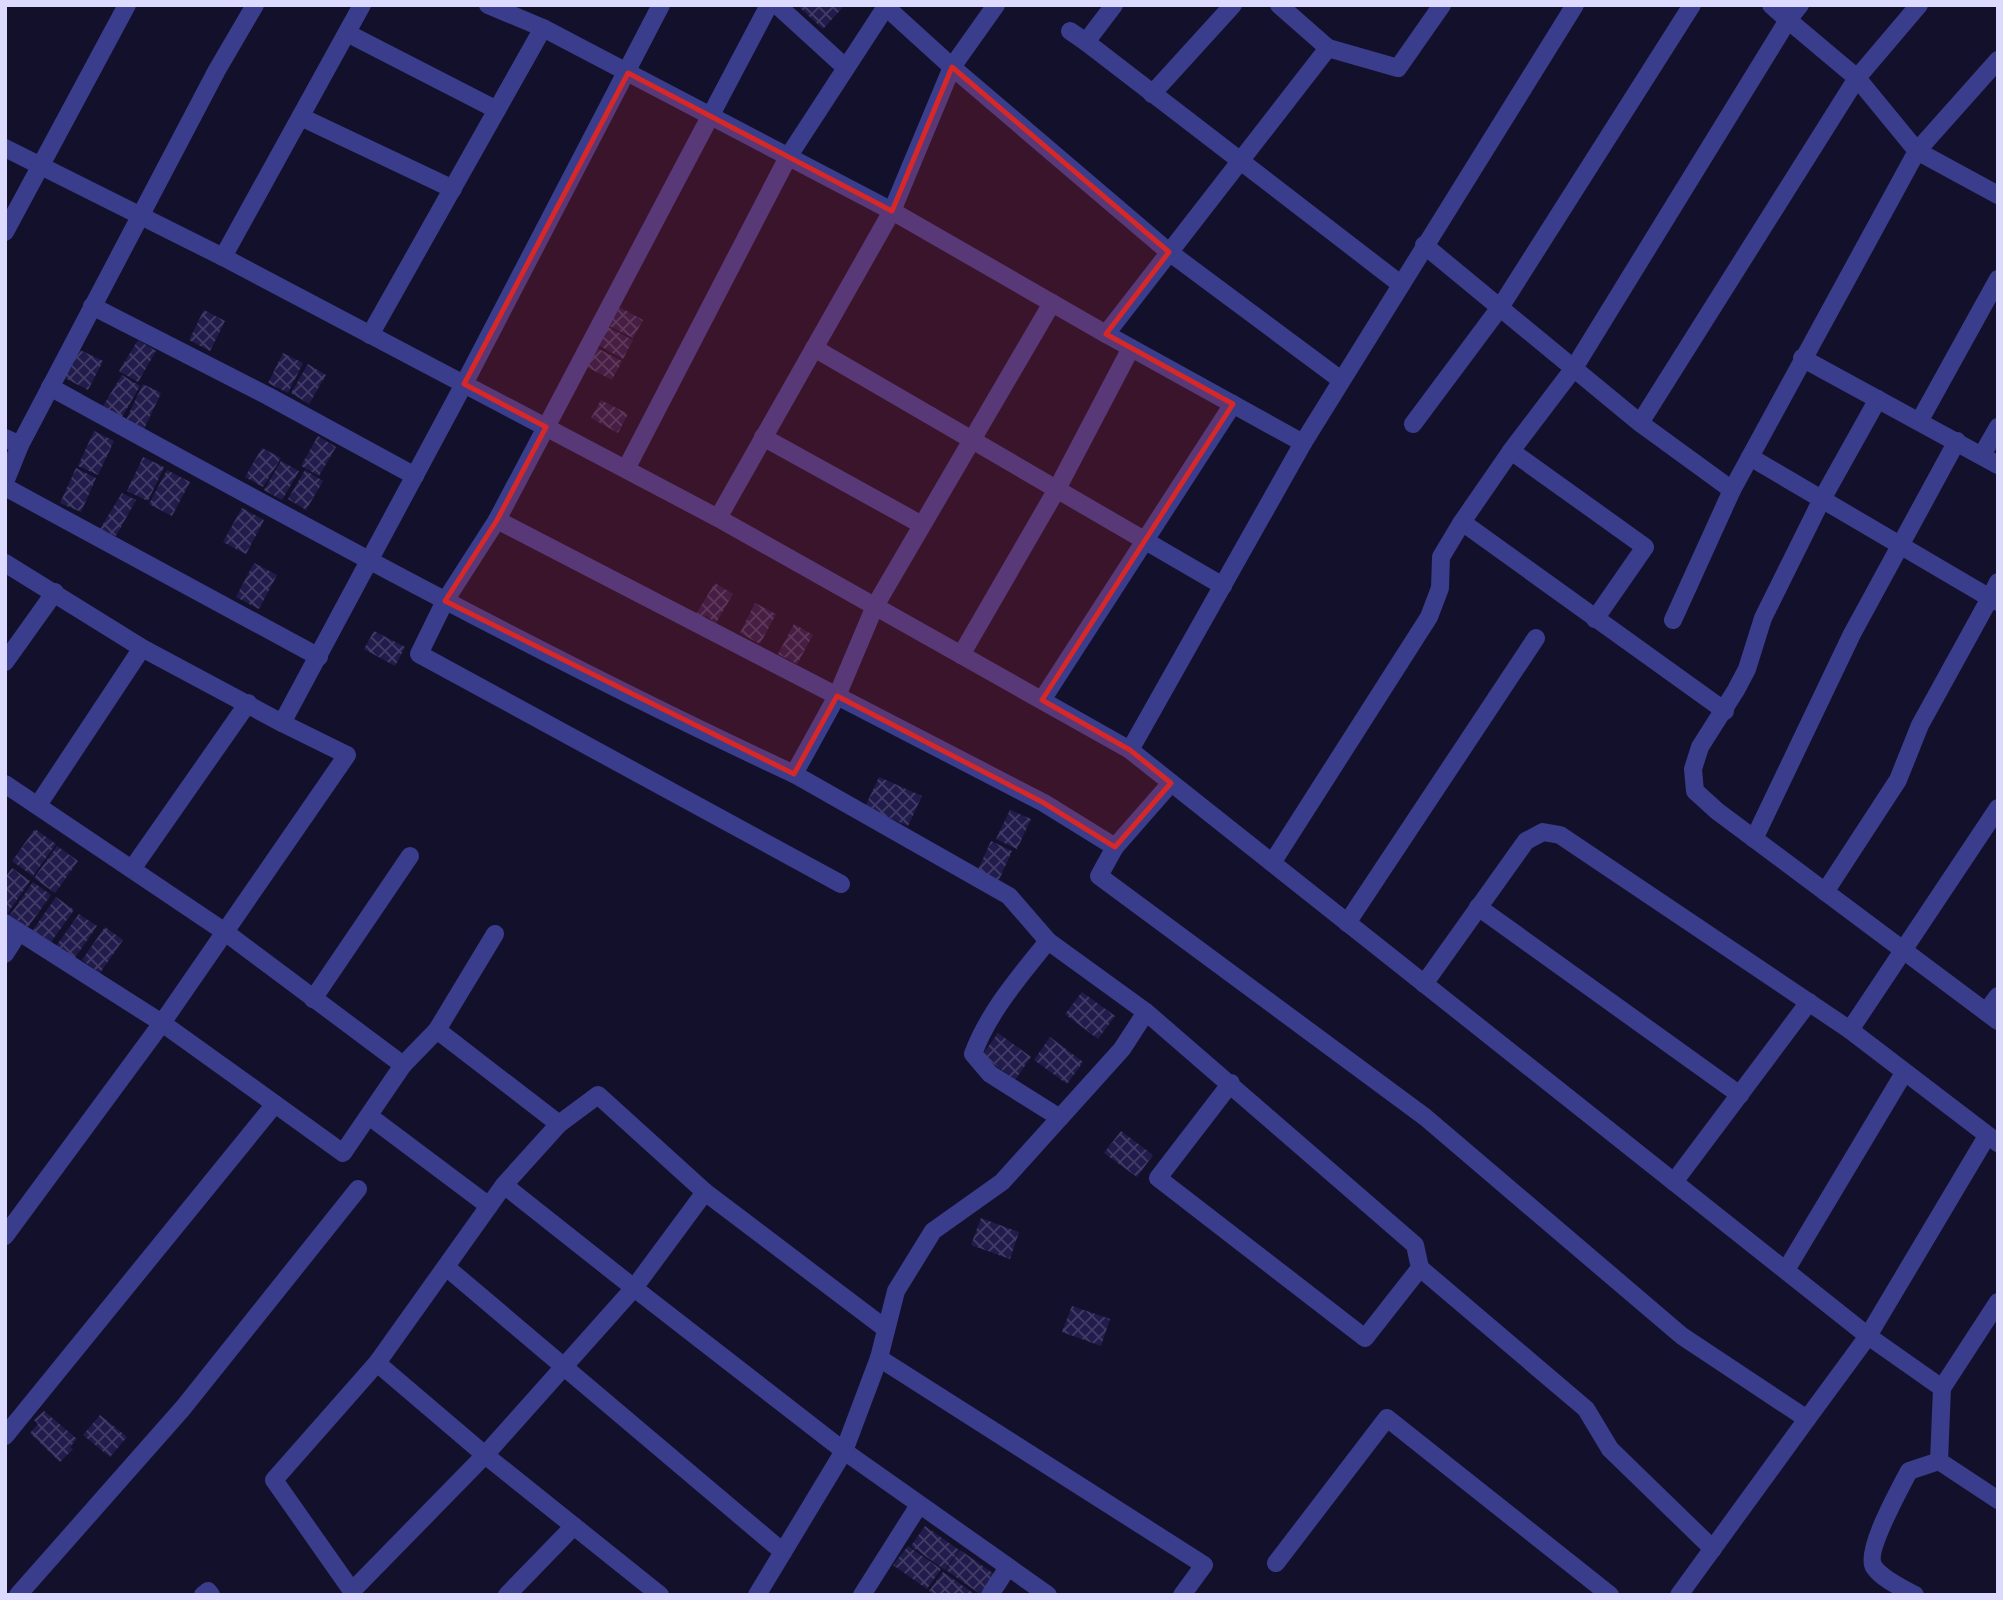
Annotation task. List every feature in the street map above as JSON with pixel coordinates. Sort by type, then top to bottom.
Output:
[{"type":"street","points":[[5,232],[127,5]]},
{"type":"street","points":[[255,5],[50,387],[13,442],[5,485],[319,657]]},
{"type":"street","points":[[223,257],[362,5]]},
{"type":"street","points":[[488,5],[544,28],[892,211],[1303,443]]},
{"type":"street","points":[[282,723],[464,384],[661,5]]},
{"type":"street","points":[[769,5],[497,520],[445,601],[419,654],[841,884]]},
{"type":"street","points":[[777,5],[846,68]]},
{"type":"street","points":[[718,518],[892,211],[952,67],[996,5]]},
{"type":"street","points":[[1086,42],[1114,5]]},
{"type":"street","points":[[1152,94],[1233,5]]},
{"type":"street","points":[[1279,5],[1328,48],[1398,68],[1441,5]]},
{"type":"street","points":[[1130,750],[1303,443],[1399,283],[1575,5]]},
{"type":"street","points":[[1413,424],[1501,306],[1692,5]]},
{"type":"street","points":[[1771,5],[1857,78],[1917,151],[1998,195]]},
{"type":"street","points":[[1272,863],[1429,617],[1440,588],[1441,557],[1462,522],[1573,368],[1788,20],[1800,5]]},
{"type":"street","points":[[1640,424],[1857,78],[1919,5]]},
{"type":"street","points":[[626,469],[788,157],[887,6],[952,67],[1169,252],[1341,380]]},
{"type":"street","points":[[370,335],[544,28]]},
{"type":"street","points":[[1070,31],[1399,283]]},
{"type":"street","points":[[347,33],[497,110]]},
{"type":"street","points":[[1106,334],[1328,48]]},
{"type":"street","points":[[1673,620],[1732,489],[1917,151],[1998,60]]},
{"type":"street","points":[[301,117],[453,189]]},
{"type":"street","points":[[5,148],[223,257],[718,518],[1130,750],[1868,1336],[1942,1388]]},
{"type":"street","points":[[1424,245],[1501,306],[1640,424],[1732,489]]},
{"type":"street","points":[[1920,420],[1998,279]]},
{"type":"street","points":[[794,774],[837,696],[875,606],[1052,303]]},
{"type":"street","points":[[92,306],[415,475]]},
{"type":"street","points":[[814,348],[1223,586]]},
{"type":"street","points":[[961,655],[1057,489],[1131,348]]},
{"type":"street","points":[[1802,358],[1920,420],[1998,465]]},
{"type":"street","points":[[50,387],[445,601],[648,706],[794,774],[1009,896],[1048,942],[1146,1012],[1415,1245],[1420,1268],[1586,1409],[1611,1449],[1713,1549]]},
{"type":"street","points":[[1878,399],[1821,501],[1763,618],[1747,669],[1725,711],[1700,747],[1693,769],[1695,790],[1755,839],[1992,1017],[1998,996]]},
{"type":"street","points":[[1042,700],[1233,404]]},
{"type":"street","points":[[1982,455],[1998,427]]},
{"type":"street","points":[[763,437],[922,525]]},
{"type":"street","points":[[1755,839],[1898,544],[1957,441]]},
{"type":"street","points":[[1511,451],[1645,547],[1595,619]]},
{"type":"street","points":[[1750,457],[1821,501],[1995,594],[1920,725],[1898,780],[1825,892]]},
{"type":"street","points":[[497,520],[1044,803],[1115,847]]},
{"type":"street","points":[[1462,522],[1725,711]]},
{"type":"street","points":[[5,563],[142,648],[347,755],[162,1023],[5,1236]]},
{"type":"street","points":[[5,662],[55,592]]},
{"type":"street","points":[[1347,923],[1536,638]]},
{"type":"street","points":[[38,805],[142,648]]},
{"type":"street","points":[[132,869],[248,703]]},
{"type":"street","points":[[1171,783],[1115,847],[1099,876],[1425,1117],[1682,1336],[1807,1419]]},
{"type":"street","points":[[5,784],[225,932],[403,1065]]},
{"type":"street","points":[[1850,1030],[1998,808]]},
{"type":"street","points":[[1424,984],[1526,841],[1543,832],[1560,835],[1850,1030],[1992,1139],[1868,1336],[1679,1595]]},
{"type":"street","points":[[313,999],[410,856]]},
{"type":"street","points":[[1479,907],[1741,1095]]},
{"type":"street","points":[[5,954],[12,928],[162,1023],[343,1153],[403,1065],[437,1030],[495,934]]},
{"type":"street","points":[[1048,942],[987,1023],[973,1054],[989,1074],[1060,1118]]},
{"type":"street","points":[[1674,1182],[1809,1002]]},
{"type":"street","points":[[763,1592],[783,1552],[844,1451],[879,1359],[896,1291],[933,1231],[1002,1182],[1122,1049],[1146,1012]]},
{"type":"street","points":[[437,1030],[559,1124]]},
{"type":"street","points":[[1786,1270],[1904,1073]]},
{"type":"street","points":[[1231,1083],[1158,1178],[1364,1338],[1420,1268]]},
{"type":"street","points":[[705,1192],[634,1288],[564,1368],[485,1455],[351,1594],[274,1480],[377,1363],[505,1185],[559,1124],[598,1095],[705,1192],[886,1329]]},
{"type":"street","points":[[5,1436],[275,1104]]},
{"type":"street","points":[[369,1116],[489,1206]]},
{"type":"street","points":[[505,1185],[844,1451],[1048,1595]]},
{"type":"street","points":[[18,1595],[183,1408],[358,1189]]},
{"type":"street","points":[[446,1267],[783,1552]]},
{"type":"street","points":[[1939,1461],[1942,1388],[1998,1302]]},
{"type":"street","points":[[879,1359],[1204,1565],[1182,1595]]},
{"type":"street","points":[[377,1363],[485,1455],[660,1595]]},
{"type":"street","points":[[1276,1563],[1387,1418],[1610,1595]]},
{"type":"street","points":[[1939,1461],[1998,1500]]},
{"type":"street","points":[[1915,1595],[1875,1568],[1871,1560],[1878,1536],[1909,1471],[1939,1461]]},
{"type":"street","points":[[862,1595],[919,1505]]},
{"type":"street","points":[[507,1595],[574,1526]]},
{"type":"street","points":[[990,1595],[1008,1567]]},
{"type":"street","points":[[203,1595],[208,1591],[211,1595]]},
{"type":"highlighted area","points":[[952,67],[1169,252],[1106,334],[1233,404],[1042,700],[1130,750],[1171,783],[1115,847],[1044,803],[837,696],[794,774],[445,601],[497,520],[546,427],[464,384],[628,73],[892,211]]},
{"type":"building","points":[[797,5],[845,5],[823,29]]},
{"type":"building","points":[[616,305],[643,320],[633,338],[605,324]]},
{"type":"building","points":[[204,310],[225,321],[210,351],[189,340]]},
{"type":"building","points":[[606,326],[633,340],[623,359],[596,344]]},
{"type":"building","points":[[138,340],[156,351],[138,382],[119,371]]},
{"type":"building","points":[[595,347],[622,361],[612,380],[585,366]]},
{"type":"building","points":[[76,348],[103,361],[88,390],[63,377]]},
{"type":"building","points":[[283,353],[303,363],[288,393],[268,383]]},
{"type":"building","points":[[308,364],[326,375],[309,404],[291,393]]},
{"type":"building","points":[[122,375],[140,386],[122,417],[103,406]]},
{"type":"building","points":[[143,384],[161,393],[144,429],[126,420]]},
{"type":"building","points":[[601,400],[628,414],[618,433],[591,418]]},
{"type":"building","points":[[94,431],[114,441],[98,475],[78,466]]},
{"type":"building","points":[[318,436],[336,447],[319,476],[301,466]]},
{"type":"building","points":[[262,448],[281,458],[263,487],[245,477]]},
{"type":"building","points":[[143,457],[164,467],[148,501],[127,491]]},
{"type":"building","points":[[281,461],[299,471],[282,500],[264,490]]},
{"type":"building","points":[[76,468],[96,478],[81,512],[60,503]]},
{"type":"building","points":[[167,470],[190,482],[172,516],[149,504]]},
{"type":"building","points":[[305,470],[323,481],[306,510],[288,499]]},
{"type":"building","points":[[122,493],[136,500],[116,536],[100,529]]},
{"type":"building","points":[[242,508],[264,520],[246,554],[223,542]]},
{"type":"building","points":[[254,563],[277,575],[259,609],[236,597]]},
{"type":"building","points":[[715,583],[733,594],[716,623],[706,616],[704,619],[696,614]]},
{"type":"building","points":[[755,603],[776,614],[760,644],[740,633]]},
{"type":"building","points":[[794,624],[813,635],[797,664],[778,654]]},
{"type":"building","points":[[374,631],[405,647],[395,666],[364,649]]},
{"type":"building","points":[[879,777],[922,796],[908,826],[865,807]]},
{"type":"building","points":[[1010,810],[1031,819],[1017,849],[996,839]]},
{"type":"building","points":[[35,829],[56,844],[33,876],[12,861]]},
{"type":"building","points":[[991,841],[1012,851],[998,882],[977,872]]},
{"type":"building","points":[[57,846],[78,861],[55,893],[34,878]]},
{"type":"building","points":[[12,868],[30,881],[7,914],[5,878]]},
{"type":"building","points":[[33,882],[51,895],[28,927],[10,915]]},
{"type":"building","points":[[56,897],[74,910],[51,942],[33,930]]},
{"type":"building","points":[[79,914],[97,926],[74,959],[56,946]]},
{"type":"building","points":[[105,927],[123,940],[100,973],[82,960]]},
{"type":"building","points":[[1082,992],[1115,1016],[1098,1039],[1065,1014]]},
{"type":"building","points":[[998,1033],[1031,1057],[1015,1080],[982,1055]]},
{"type":"building","points":[[1050,1037],[1083,1062],[1067,1084],[1034,1060]]},
{"type":"building","points":[[1121,1131],[1153,1155],[1137,1177],[1104,1153]]},
{"type":"building","points":[[981,1218],[1019,1232],[1010,1259],[971,1245]]},
{"type":"building","points":[[1072,1306],[1110,1319],[1101,1346],[1062,1332]]},
{"type":"building","points":[[44,1411],[77,1439],[70,1447],[73,1449],[60,1462],[30,1433],[38,1424],[34,1420]]},
{"type":"building","points":[[100,1415],[127,1437],[110,1457],[83,1435]]},
{"type":"building","points":[[925,1526],[959,1550],[945,1570],[911,1546]]},
{"type":"building","points":[[908,1546],[941,1569],[927,1589],[893,1565]]},
{"type":"building","points":[[960,1550],[994,1574],[980,1594],[946,1570]]},
{"type":"building","points":[[943,1572],[976,1595],[934,1595],[929,1591]]}]
